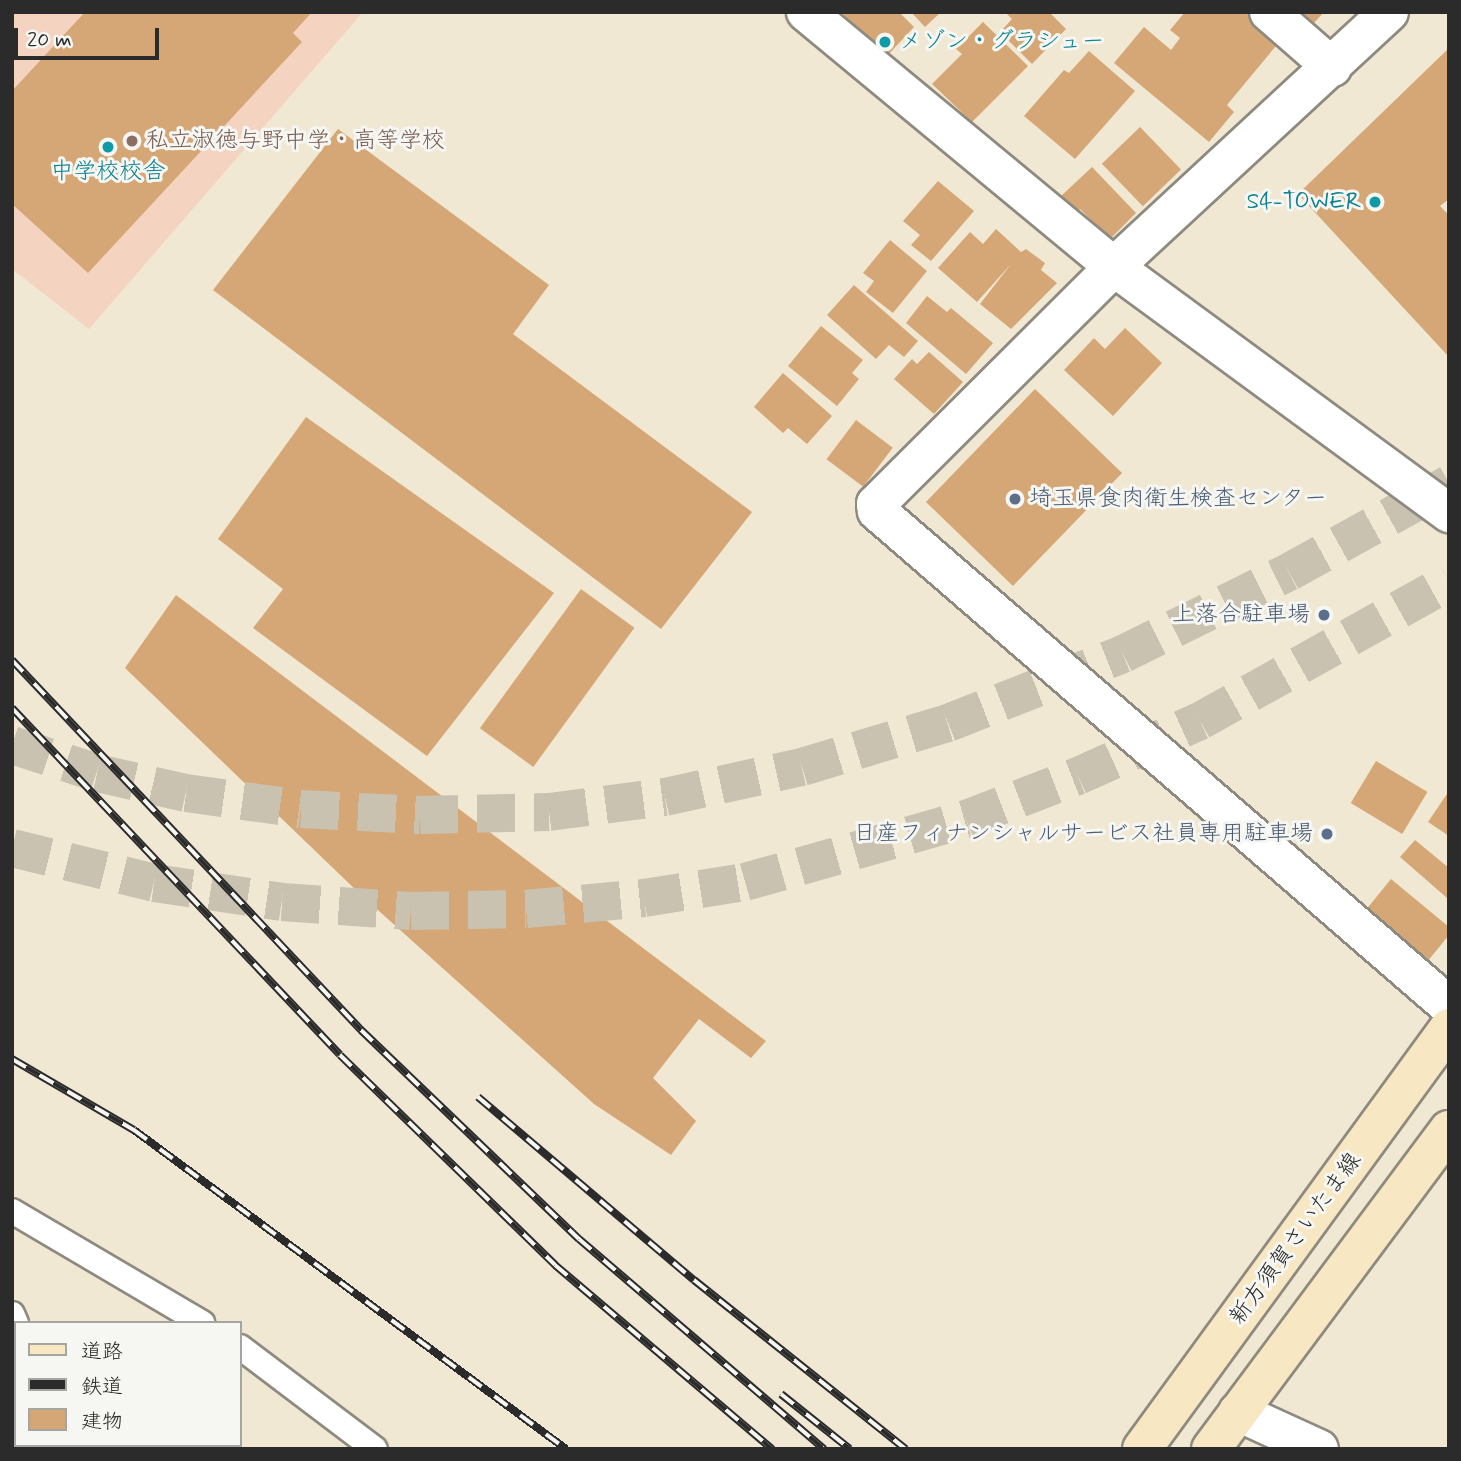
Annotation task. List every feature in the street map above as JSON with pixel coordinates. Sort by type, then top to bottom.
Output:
[{"type":"main road","name":"新方須賀さいたま線","points":[[1142,1449],[1449,1028]]},
{"type":"main road","points":[[1212,1449],[1449,1130]]},
{"type":"street","points":[[806,12],[1114,267],[1449,513]]},
{"type":"street","points":[[1269,12],[1332,67]]},
{"type":"street","points":[[1389,12],[1114,267],[876,504],[877,511],[1449,1006]]},
{"type":"street","points":[[1238,1412],[1320,1449]]},
{"type":"lane","points":[[13,1216],[198,1321]]},
{"type":"lane","points":[[242,1349],[375,1449]]},
{"type":"shaded area","name":"私立淑徳与野中学・高等学校","points":[[12,12],[363,12],[89,329],[12,269]]},
{"type":"building","name":"私立淑徳与野中学・高等学校","points":[[85,12],[312,12],[293,33],[302,42],[88,273],[12,204],[12,91]]},
{"type":"building","name":"メゾン・グラシュー","points":[[846,12],[899,12],[914,27],[886,57],[843,16]]},
{"type":"building","points":[[911,12],[941,12],[925,27]]},
{"type":"building","points":[[1005,12],[1049,12],[1066,29],[1032,64],[1000,32],[1012,19]]},
{"type":"building","points":[[1185,12],[1245,12],[1280,41],[1227,105],[1234,112],[1209,142],[1114,63],[1144,27],[1171,50],[1180,38],[1170,30]]},
{"type":"building","points":[[1302,12],[1324,12],[1314,23]]},
{"type":"building","points":[[983,22],[1028,66],[972,122],[932,84],[962,54],[956,49]]},
{"type":"building","name":"S4-TOWER","points":[[1449,48],[1449,199],[1440,206],[1449,215],[1449,357],[1298,194]]},
{"type":"building","points":[[1089,51],[1135,91],[1075,159],[1024,116],[1064,70],[1069,73]]},
{"type":"building","points":[[1140,127],[1181,169],[1143,206],[1102,164]]},
{"type":"building","points":[[338,129],[549,285],[513,334],[752,512],[661,629],[213,290]]},
{"type":"building","points":[[1092,167],[1136,213],[1110,239],[1080,209],[1074,214],[1059,198]]},
{"type":"building","points":[[938,181],[974,211],[931,261],[911,245],[920,235],[903,221]]},
{"type":"building","points":[[996,229],[1021,252],[1026,249],[1045,263],[1041,270],[1057,283],[1011,329],[980,304],[1011,264],[977,302],[938,268],[970,232],[983,244]]},
{"type":"building","points":[[890,240],[927,271],[893,313],[866,292],[874,281],[863,273]]},
{"type":"building","points":[[854,285],[918,341],[904,357],[889,345],[876,359],[827,315]]},
{"type":"building","points":[[927,296],[947,312],[951,308],[993,343],[966,374],[906,323]]},
{"type":"building","points":[[821,326],[863,360],[852,373],[859,379],[837,406],[788,366]]},
{"type":"building","points":[[1125,328],[1162,363],[1113,416],[1064,370],[1094,338],[1105,349]]},
{"type":"building","points":[[929,352],[963,382],[934,414],[894,379],[912,359],[917,364]]},
{"type":"building","points":[[783,373],[832,416],[807,444],[788,428],[783,433],[754,407]]},
{"type":"building","points":[[1035,389],[1122,473],[1013,586],[926,502]]},
{"type":"building","points":[[306,417],[554,593],[427,756],[253,628],[283,589],[218,539]]},
{"type":"building","points":[[856,420],[893,448],[863,487],[827,459]]},
{"type":"building","points":[[581,589],[634,628],[533,767],[480,728]]},
{"type":"building","points":[[176,595],[766,1041],[751,1058],[699,1019],[653,1078],[696,1121],[671,1155],[594,1104],[360,894],[125,668]]},
{"type":"building","points":[[1376,761],[1427,792],[1402,834],[1351,803]]},
{"type":"building","points":[[1449,791],[1449,836],[1428,822]]},
{"type":"building","points":[[1415,840],[1449,868],[1447,898],[1400,857]]},
{"type":"building","points":[[1391,879],[1449,927],[1449,935],[1427,962],[1365,911]]},
{"type":"building","points":[[12,1369],[14,1387],[12,1404]]},
{"type":"tunnel","points":[[12,745],[97,773],[186,793],[301,809],[420,815],[549,812],[665,797],[802,767],[948,723],[1123,654],[1289,572],[1449,484]]},
{"type":"tunnel","points":[[12,848],[154,883],[282,902],[411,911],[526,909],[644,898],[745,882],[966,819],[1078,776],[1200,721],[1449,582]]},
{"type":"railway","points":[[12,660],[361,1030],[579,1239],[824,1449]]},
{"type":"railway","points":[[12,708],[340,1055],[555,1265],[772,1449]]},
{"type":"railway","points":[[12,1059],[134,1130],[566,1449]]},
{"type":"railway","points":[[478,1097],[694,1280],[906,1449]]},
{"type":"railway","points":[[781,1394],[850,1449]]},
{"type":"place","name":"メゾン・グラシュー","points":[[885,42]]},
{"type":"place","name":"私立淑徳与野中学・高等学校","points":[[132,141]]},
{"type":"place","name":"中学校校舎","points":[[108,147]]},
{"type":"place","name":"S4-TOWER","points":[[1375,202]]},
{"type":"place","name":"埼玉県食肉衛生検査センター","points":[[1015,499]]},
{"type":"place","name":"上落合駐車場","points":[[1324,615]]},
{"type":"place","name":"日産フィナンシャルサービス社員専用駐車場","points":[[1327,834]]}]
